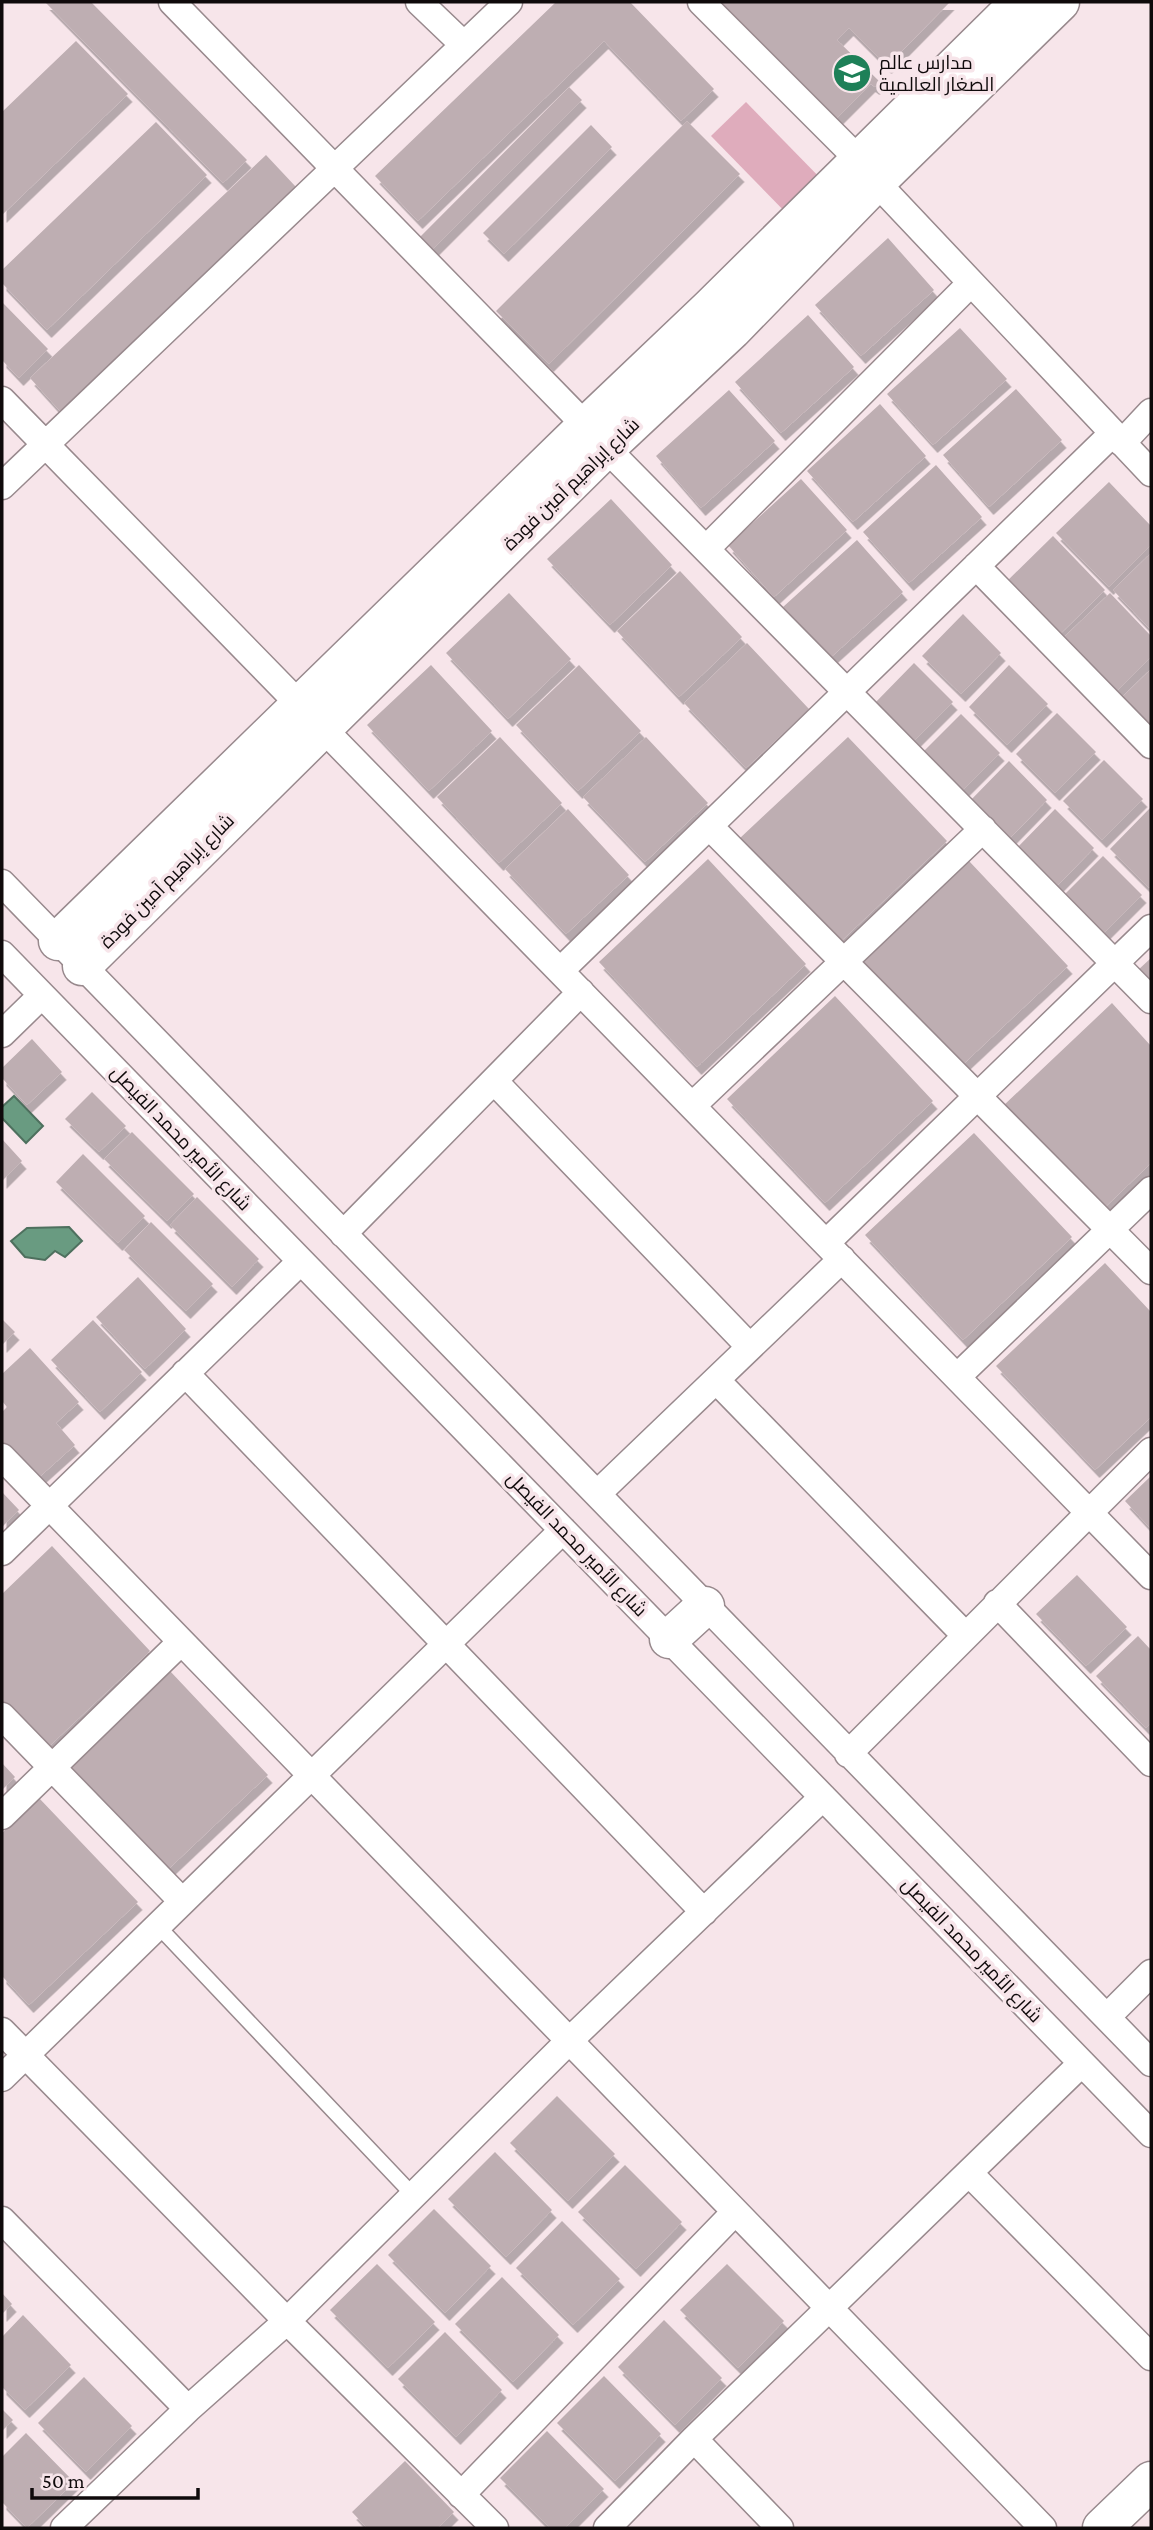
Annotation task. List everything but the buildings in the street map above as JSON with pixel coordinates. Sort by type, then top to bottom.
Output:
[{"type":"street","points":[[172,2],[1151,1000]]},
{"type":"street","points":[[419,2],[464,45]]},
{"type":"street","points":[[2,486],[509,2]]},
{"type":"street","points":[[701,2],[868,171],[1151,473]]},
{"type":"street","name":"شارع إبراهيم آمين فودة","points":[[70,953],[596,437],[721,319],[868,171],[1020,2]]},
{"type":"street","name":"شارع إبراهيم آمين فودة","points":[[868,171],[1060,2]]},
{"type":"street","points":[[706,549],[971,283]]},
{"type":"street","points":[[2,400],[1151,1576]]},
{"type":"street","points":[[560,971],[976,566],[1117,438],[1151,412]]},
{"type":"street","points":[[976,566],[1151,745]]},
{"type":"street","points":[[709,826],[1151,1271]]},
{"type":"street","points":[[692,1106],[982,830]]},
{"type":"street","points":[[2,883],[1151,2063]]},
{"type":"street","points":[[597,1494],[750,1347],[834,1251],[978,1096],[1151,928]]},
{"type":"street","name":"شارع الأمير محمد الفيصل","points":[[2,954],[1151,2134]]},
{"type":"street","points":[[344,1234],[580,992]]},
{"type":"street","points":[[2,1034],[42,995]]},
{"type":"street","points":[[494,1081],[750,1347]]},
{"type":"street","points":[[957,1377],[1151,1190]]},
{"type":"street","points":[[2,1552],[301,1261]]},
{"type":"street","points":[[185,1373],[704,1912]]},
{"type":"street","points":[[716,1380],[965,1635]]},
{"type":"street","points":[[848,1754],[1151,1451]]},
{"type":"street","points":[[2,1457],[1043,2528]]},
{"type":"street","points":[[2,2078],[563,1530]]},
{"type":"street","points":[[997,1603],[1151,1763]]},
{"type":"street","points":[[669,1639],[705,1605]]},
{"type":"street","points":[[2,1816],[181,1642]]},
{"type":"street","points":[[2,1716],[182,1901]]},
{"type":"street","points":[[64,2528],[188,2409],[287,2321],[569,2041],[823,1797]]},
{"type":"street","points":[[1107,2017],[1151,1973]]},
{"type":"street","points":[[2,2031],[495,2528]]},
{"type":"street","points":[[607,2528],[694,2439],[1082,2063]]},
{"type":"street","points":[[969,2173],[1151,2357]]},
{"type":"street","points":[[461,2495],[735,2212]]},
{"type":"street","points":[[2,2220],[188,2409]]},
{"type":"street","points":[[694,2439],[780,2528]]},
{"type":"street","points":[[1102,2528],[1151,2480]]},
{"type":"lane","points":[[157,1924],[414,2196]]},
{"type":"shaded area","points":[[746,102],[828,186],[793,220],[711,136]]},
{"type":"shaded area","points":[[14,1096],[43,1126],[26,1143],[2,1118],[2,1107]]},
{"type":"shaded area","points":[[69,1227],[82,1241],[65,1257],[55,1251],[45,1260],[25,1257],[11,1241],[27,1228]]},
{"type":"place","name":"مدارس عالم الصغار العالمية","points":[[852,73]]}]
